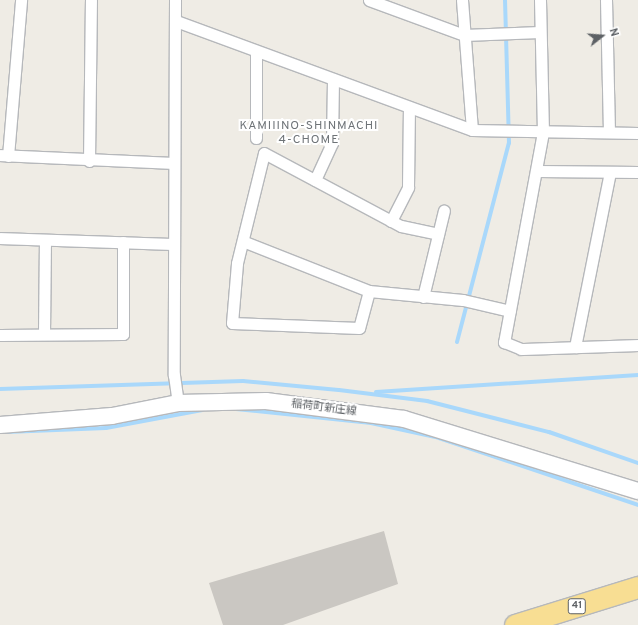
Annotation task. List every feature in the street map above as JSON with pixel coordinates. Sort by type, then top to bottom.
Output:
[{"type":"highway","name":"41","points":[[515,625],[638,588]]},
{"type":"main road","name":"稲荷町新庄線","points":[[0,425],[112,416],[176,396],[266,401],[404,419],[638,491]]},
{"type":"street","points":[[21,0],[4,155],[89,161],[174,163]]},
{"type":"street","points":[[89,161],[91,0]]},
{"type":"street","points":[[175,0],[174,375],[176,396]]},
{"type":"street","points":[[369,0],[464,35],[540,32]]},
{"type":"street","points":[[462,0],[472,130]]},
{"type":"street","points":[[540,0],[543,132],[538,171],[504,342],[521,349],[638,345]]},
{"type":"street","points":[[606,0],[609,132]]},
{"type":"street","points":[[176,21],[472,130],[638,133]]},
{"type":"street","points":[[256,51],[256,138]]},
{"type":"street","points":[[315,180],[332,143],[333,79]]},
{"type":"street","points":[[391,220],[408,187],[409,107]]},
{"type":"street","points":[[370,291],[359,328],[232,323],[237,263],[245,242],[264,153],[391,220],[438,234]]},
{"type":"street","points":[[538,171],[638,172]]},
{"type":"street","points":[[575,347],[610,172]]},
{"type":"street","points":[[423,296],[444,210]]},
{"type":"street","points":[[0,238],[174,244]]},
{"type":"street","points":[[44,334],[45,240]]},
{"type":"street","points":[[0,334],[123,334],[123,242]]},
{"type":"street","points":[[245,242],[370,291],[423,296],[510,311]]},
{"type":"building","points":[[384,531],[398,584],[283,625],[223,625],[209,583]]},
{"type":"waterway","points":[[457,342],[509,143],[505,0]]},
{"type":"waterway","points":[[376,392],[638,375]]},
{"type":"waterway","points":[[0,389],[243,381],[339,390],[427,401],[549,432],[638,463]]},
{"type":"waterway","points":[[236,409],[371,423],[436,437],[638,505]]},
{"type":"waterway","points":[[6,432],[106,428],[202,410]]},
{"type":"district","name":"KAMIIINO-SHINMACHI 4-CHOME","points":[[309,134]]}]
